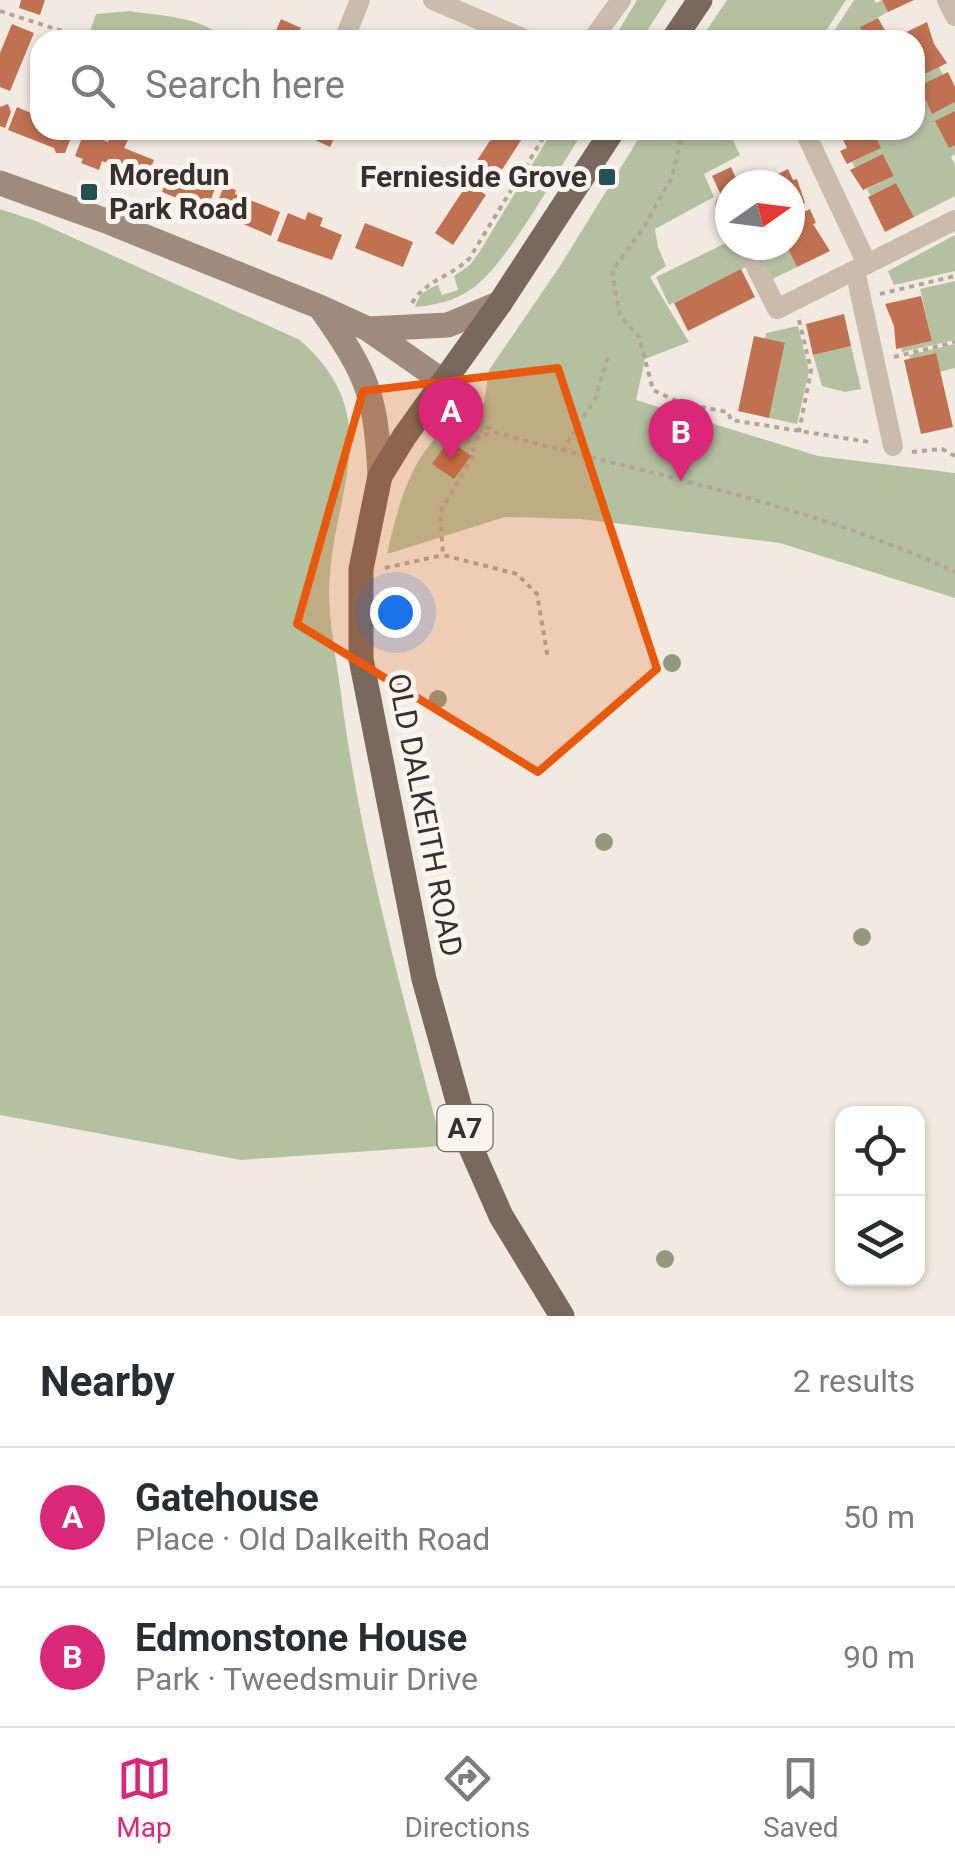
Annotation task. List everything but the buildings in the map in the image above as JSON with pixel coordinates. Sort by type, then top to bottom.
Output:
[{"type":"main road","points":[[680,30],[700,0]]},
{"type":"main road","name":"OLD DALKEITH ROAD","points":[[562,1316],[501,1216],[471,1148],[424,980],[361,659],[361,570],[380,476],[607,140]]},
{"type":"main road","points":[[0,182],[106,220],[320,307],[368,330],[444,382]]},
{"type":"main road","points":[[368,330],[448,326],[500,303]]},
{"type":"main road","points":[[320,307],[357,360],[372,395],[380,476]]},
{"type":"street","points":[[348,30],[360,0]]},
{"type":"street","points":[[433,0],[504,30]]},
{"type":"street","points":[[599,30],[620,0]]},
{"type":"street","points":[[948,0],[955,16]]},
{"type":"street","points":[[808,140],[861,267],[861,299],[893,446]]},
{"type":"street","points":[[752,260],[777,309],[955,220]]},
{"type":"path","points":[[0,12],[59,30]]},
{"type":"path","points":[[413,329],[410,310],[414,299],[422,288],[458,270],[469,259],[542,140]]},
{"type":"path","points":[[681,140],[672,177],[612,271],[620,316],[639,337],[653,390],[683,404],[728,412],[731,420],[893,446],[906,452],[942,449],[955,456]]},
{"type":"path","points":[[861,299],[955,276]]},
{"type":"path","points":[[794,301],[812,370],[799,433]]},
{"type":"path","points":[[874,362],[955,342]]},
{"type":"path","points":[[562,450],[596,398],[608,356]]},
{"type":"path","points":[[471,386],[460,401],[493,432],[665,474],[893,543],[955,572]]},
{"type":"path","points":[[438,427],[466,442],[476,453],[440,512],[443,555]]},
{"type":"path","points":[[466,442],[493,432]]},
{"type":"path","points":[[361,570],[443,555],[518,574],[537,594],[548,660]]},
{"type":"highlighted area","points":[[558,368],[657,669],[538,772],[297,624],[363,391]]},
{"type":"green space","points":[[637,0],[667,0],[648,30],[619,30]]},
{"type":"green space","points":[[727,0],[846,0],[826,30],[707,30]]},
{"type":"green space","points":[[854,0],[882,0],[888,12],[861,27],[862,30],[834,30]]},
{"type":"green space","points":[[130,11],[167,16],[212,30],[90,30],[96,14]]},
{"type":"green space","points":[[939,67],[943,75],[925,84],[925,74]]},
{"type":"green space","points":[[925,99],[932,113],[955,102],[955,154],[951,157],[955,165],[955,196],[914,217],[896,183],[870,196],[867,189],[894,176],[884,155],[855,168],[852,162],[880,148],[876,140],[925,140]]},
{"type":"green space","points":[[547,140],[578,140],[532,215],[487,276],[445,302],[415,307],[423,293],[438,285],[442,295],[458,290],[454,276],[470,265]]},
{"type":"green space","points":[[638,140],[733,140],[740,155],[704,174],[714,197],[655,229],[666,266],[650,277],[689,342],[645,359],[636,400],[818,456],[955,473],[955,598],[780,543],[580,519],[505,517],[387,554],[401,500],[424,452],[449,424],[464,424],[484,403],[489,370],[560,266]]},
{"type":"green space","points":[[0,209],[36,221],[300,340],[326,368],[341,395],[349,422],[349,450],[330,573],[332,630],[370,860],[442,1146],[241,1160],[0,1115]]},
{"type":"green space","points":[[955,235],[955,271],[894,285],[888,271]]},
{"type":"green space","points":[[715,248],[715,260],[743,260],[746,267],[669,305],[656,277]]},
{"type":"green space","points":[[760,260],[794,260],[797,267],[770,280]]},
{"type":"green space","points":[[955,281],[955,340],[902,352],[901,348],[932,341],[920,289]]},
{"type":"green space","points":[[798,326],[809,371],[797,424],[769,418],[785,344],[765,339],[766,333]]},
{"type":"green space","points":[[955,344],[955,368],[940,372],[935,353],[910,359],[909,355]]},
{"type":"green space","points":[[851,346],[861,389],[845,392],[822,386],[813,355]]},
{"type":"place","name":"Fernieside Grove","points":[[607,177]]},
{"type":"place","name":"Moredun Park Road","points":[[89,192]]},
{"type":"place","name":"Gatehouse","points":[[451,460]]},
{"type":"place","name":"Edmonstone House","points":[[681,481]]}]
